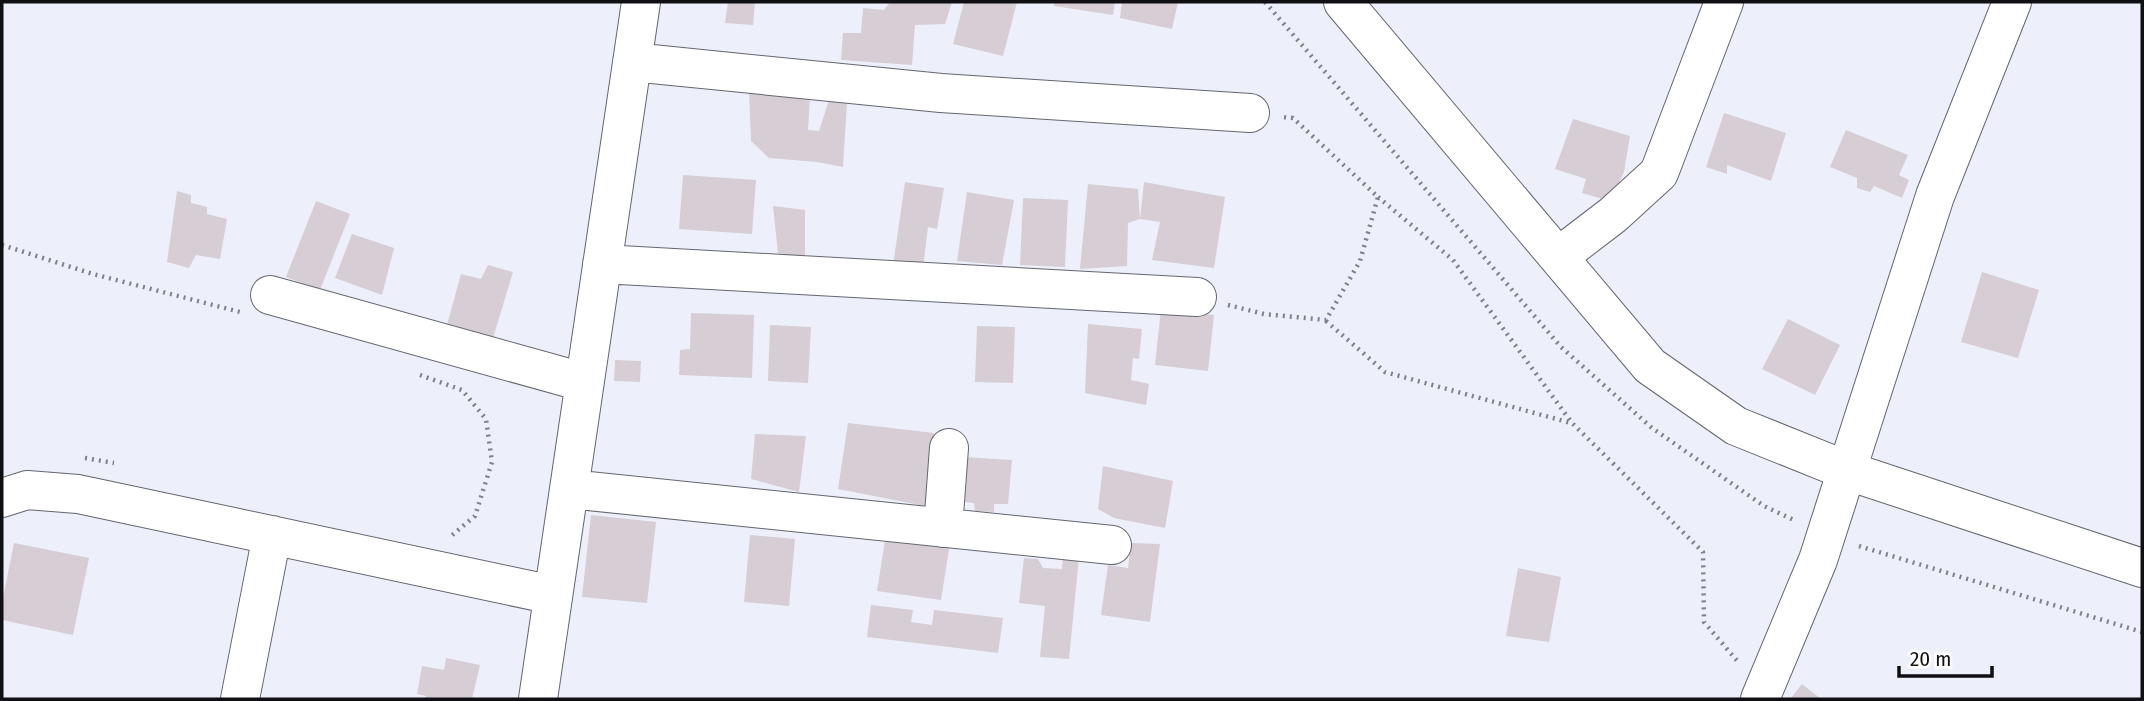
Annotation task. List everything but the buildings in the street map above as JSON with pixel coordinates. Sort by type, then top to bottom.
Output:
[{"type":"street","points":[[538,699],[641,2]]},
{"type":"street","points":[[1343,2],[1650,366],[1735,426],[1848,471],[2142,568]]},
{"type":"street","points":[[1558,257],[1613,215],[1659,173],[1724,2]]},
{"type":"street","points":[[1762,696],[1818,560],[1935,196],[2012,2]]},
{"type":"street","points":[[632,62],[940,93],[1250,113]]},
{"type":"street","points":[[602,264],[1197,297]]},
{"type":"street","points":[[260,305],[583,382]]},
{"type":"street","points":[[943,528],[949,448]]},
{"type":"street","points":[[569,489],[1112,545]]},
{"type":"street","points":[[2,498],[27,490],[78,494],[553,595]]},
{"type":"street","points":[[240,699],[272,535]]},
{"type":"path","points":[[1250,113],[1293,118],[1378,197],[1453,260],[1572,423],[1703,552],[1704,622],[1762,696]]},
{"type":"path","points":[[1326,320],[1360,261],[1378,197]]},
{"type":"path","points":[[2,245],[93,274],[224,306],[260,305]]},
{"type":"path","points":[[1197,297],[1264,314],[1326,320],[1385,372],[1572,423]]},
{"type":"path","points":[[413,373],[461,390],[486,419],[492,462],[475,516],[449,538],[437,537]]},
{"type":"path","points":[[82,458],[94,458],[119,465]]}]
